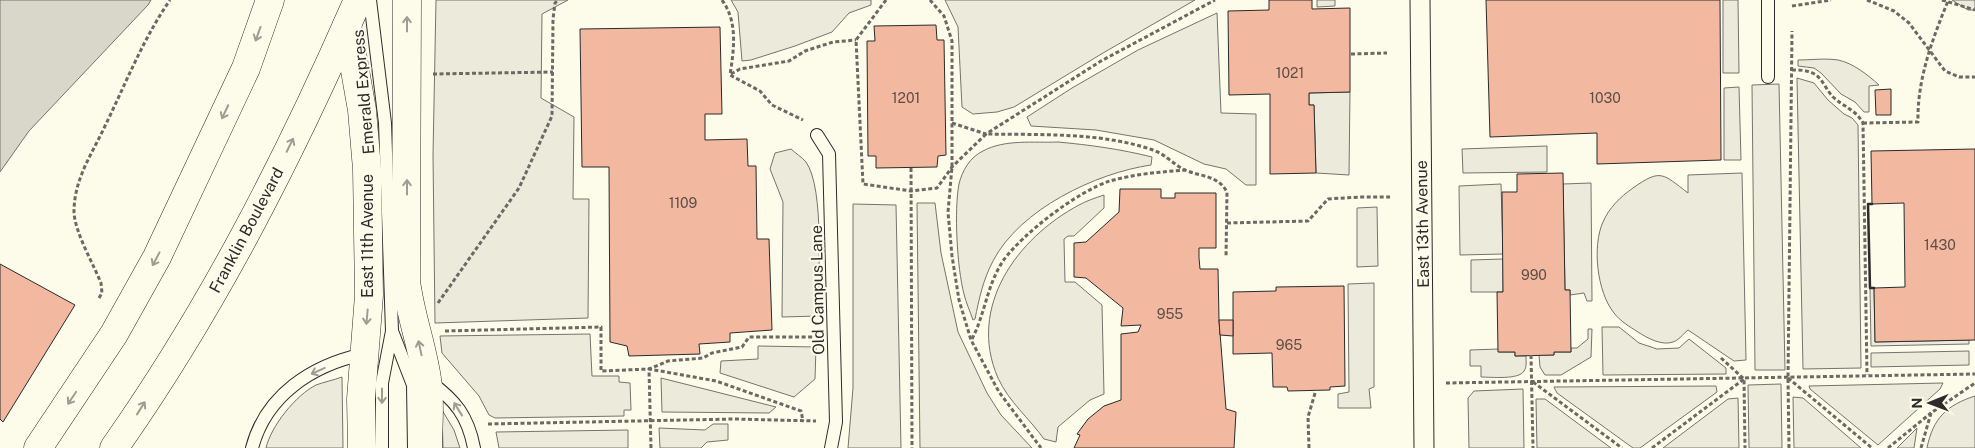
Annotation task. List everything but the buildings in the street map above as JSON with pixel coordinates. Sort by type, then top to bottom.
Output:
[{"type":"main road","points":[[38,448],[114,334],[157,257],[246,68],[270,0]]},
{"type":"main road","name":"Franklin Boulevard","points":[[114,448],[210,300],[276,174],[345,13],[358,0]]},
{"type":"main road","points":[[407,0],[406,281],[409,305],[404,331],[428,380],[428,448]]},
{"type":"main road","name":"East 11th Avenue","points":[[345,13],[362,110],[367,169],[369,295],[361,398],[362,448]]},
{"type":"street","name":"East 13th Avenue","points":[[1420,0],[1424,448]]},
{"type":"lane","name":"Emerald Express","points":[[370,0],[385,124],[404,331],[413,385],[414,448]]},
{"type":"lane","points":[[1768,0],[1768,77]]},
{"type":"lane","name":"Old Campus Lane","points":[[817,135],[829,154],[836,422],[831,448]]},
{"type":"lane","name":"Emerald Express","points":[[382,448],[382,382],[404,331]]},
{"type":"lane","points":[[252,448],[257,430],[274,403],[293,385],[329,365],[364,354]]},
{"type":"lane","points":[[428,380],[450,396],[467,424],[474,448]]},
{"type":"path","points":[[102,293],[102,283],[75,223],[76,190],[91,152],[105,127],[135,61],[155,22],[170,0]]},
{"type":"path","points":[[404,331],[519,188],[552,116],[553,19],[555,3],[558,0]]},
{"type":"path","points":[[722,0],[731,15],[734,26],[730,75]]},
{"type":"path","points":[[886,0],[856,40],[863,184],[911,191],[937,188],[952,167],[986,134],[1101,61],[1215,0]]},
{"type":"path","points":[[930,0],[944,16],[952,41],[952,167],[948,212],[959,300],[972,340],[999,392],[1041,448]]},
{"type":"path","points":[[1792,6],[1831,0]]},
{"type":"path","points":[[1867,0],[1894,11],[1917,32],[1944,70],[1960,77],[1975,77]]},
{"type":"path","points":[[1942,0],[1975,10]]},
{"type":"path","points":[[1863,123],[1918,122],[1919,96],[1929,50],[1948,1]]},
{"type":"path","points":[[1790,448],[1788,378],[1792,32]]},
{"type":"path","points":[[730,75],[740,69],[789,61],[805,51],[833,42],[856,40]]},
{"type":"path","points":[[1351,54],[1387,53]]},
{"type":"path","points":[[1792,70],[1810,72],[1818,76],[1832,96],[1851,108],[1863,123],[1867,375]]},
{"type":"path","points":[[426,74],[553,72]]},
{"type":"path","points":[[730,75],[760,91],[772,105],[803,120],[817,135]]},
{"type":"path","points":[[952,123],[986,134],[1069,136],[1110,140],[1154,150],[1186,170],[1208,176],[1223,184],[1227,192],[1226,257]]},
{"type":"path","points":[[911,168],[912,448]]},
{"type":"path","points":[[972,340],[980,323],[990,285],[1003,262],[1021,240],[1048,217],[1077,198],[1108,182],[1145,173],[1186,170]]},
{"type":"path","points":[[1227,223],[1308,221],[1328,199],[1360,196],[1390,197]]},
{"type":"path","points":[[404,331],[601,327],[601,371],[649,369],[724,384],[801,411],[803,421]]},
{"type":"path","points":[[649,369],[668,362],[703,358],[712,353],[742,347],[749,337],[834,337]]},
{"type":"path","points":[[1531,355],[1533,448]]},
{"type":"path","points":[[1722,358],[1744,379],[1745,448]]},
{"type":"path","points":[[649,369],[651,448]]},
{"type":"path","points":[[1424,383],[1975,374]]},
{"type":"path","points":[[1788,378],[1872,448]]},
{"type":"path","points":[[1652,448],[1744,379]]},
{"type":"path","points":[[1532,382],[1622,448]]},
{"type":"path","points":[[1888,448],[1931,413],[1975,383]]},
{"type":"path","points":[[1309,448],[1308,417],[1316,390]]},
{"type":"path","points":[[1921,448],[1931,413]]},
{"type":"path","points":[[467,424],[734,419],[836,422]]},
{"type":"shaded area","points":[[0,0],[151,0],[29,131],[0,172]]},
{"type":"shaded area","points":[[436,0],[568,0],[542,14],[541,98],[574,117],[573,199],[589,199],[588,318],[435,323],[433,155]]},
{"type":"shaded area","points":[[731,0],[871,0],[871,5],[849,13],[832,32],[795,46],[742,61],[738,12]]},
{"type":"shaded area","points":[[945,0],[1195,0],[1014,107],[997,112],[973,114],[962,107],[958,27]]},
{"type":"shaded area","points":[[1317,0],[1335,0],[1335,6],[1317,7]]},
{"type":"shaded area","points":[[1723,0],[1738,0],[1739,73],[1723,73]]},
{"type":"shaded area","points":[[1952,0],[1975,0],[1975,10],[1968,10]]},
{"type":"shaded area","points":[[1217,13],[1221,113],[1256,114],[1256,185],[1246,185],[1226,169],[1204,164],[1154,140],[1096,130],[1031,126],[1027,117],[1072,88],[1138,50]]},
{"type":"shaded area","points":[[1798,60],[1838,60],[1865,73],[1879,85],[1869,86],[1869,112],[1864,112],[1855,102],[1841,94],[1814,68],[1798,66]]},
{"type":"shaded area","points":[[1797,78],[1814,83],[1828,100],[1844,114],[1852,118],[1858,125],[1861,368],[1803,369]]},
{"type":"shaded area","points":[[1779,84],[1785,370],[1755,370],[1752,85]]},
{"type":"shaded area","points":[[1739,87],[1741,160],[1724,160],[1724,88]]},
{"type":"shaded area","points":[[1350,92],[1349,175],[1316,173],[1314,105],[1309,105],[1309,93]]},
{"type":"shaded area","points":[[1020,142],[1058,142],[1152,157],[1151,165],[1130,169],[1084,185],[1062,196],[1021,225],[1005,242],[993,261],[984,282],[975,319],[973,320],[964,294],[958,255],[957,195],[962,174],[974,157],[992,147]]},
{"type":"shaded area","points":[[1547,146],[1547,172],[1463,173],[1462,149]]},
{"type":"shaded area","points":[[791,149],[806,162],[812,175],[816,193],[819,236],[818,316],[782,317],[783,202],[770,169],[775,153]]},
{"type":"shaded area","points":[[1742,173],[1746,360],[1734,361],[1688,330],[1675,341],[1664,343],[1646,337],[1622,321],[1608,304],[1598,269],[1597,256],[1600,232],[1605,217],[1612,207],[1633,188],[1656,176],[1662,176],[1673,181],[1688,193],[1688,175]]},
{"type":"shaded area","points":[[1591,183],[1592,301],[1587,301],[1584,293],[1570,295],[1570,290],[1565,290],[1563,184]]},
{"type":"shaded area","points":[[1501,184],[1503,254],[1460,255],[1459,186]]},
{"type":"shaded area","points":[[1104,195],[1104,208],[1074,236],[1068,236],[1064,239],[1065,282],[1075,282],[1102,305],[1104,394],[1090,400],[1058,427],[1056,442],[1044,439],[1003,387],[998,378],[990,352],[989,326],[994,301],[1004,277],[1018,256],[1036,236],[1056,219],[1079,205]]},
{"type":"shaded area","points":[[917,203],[935,203],[941,253],[958,332],[987,393],[1001,415],[1032,448],[920,448]]},
{"type":"shaded area","points":[[853,204],[896,205],[901,448],[848,448],[853,388]]},
{"type":"shaded area","points":[[1377,207],[1378,266],[1357,267],[1357,208]]},
{"type":"shaded area","points":[[1503,259],[1503,292],[1471,292],[1471,260]]},
{"type":"shaded area","points":[[1374,283],[1374,387],[1369,389],[1371,408],[1338,408],[1338,394],[1349,392],[1348,284]]},
{"type":"shaded area","points":[[1870,288],[1874,288],[1875,342],[1969,340],[1969,344],[1871,346]]},
{"type":"shaded area","points":[[1602,327],[1619,327],[1639,343],[1657,349],[1679,348],[1689,339],[1726,368],[1726,374],[1603,375]]},
{"type":"shaded area","points":[[1588,329],[1592,329],[1591,357],[1561,375],[1545,375],[1540,367],[1539,355],[1554,355],[1554,352],[1571,352],[1571,348],[1577,348],[1588,339]]},
{"type":"shaded area","points":[[590,334],[592,376],[619,376],[619,382],[630,383],[631,410],[624,410],[624,416],[495,418],[489,415],[479,396],[442,353],[440,336]]},
{"type":"shaded area","points":[[758,346],[816,347],[815,379],[794,397],[720,373],[721,361],[758,359]]},
{"type":"shaded area","points":[[1498,349],[1499,352],[1515,352],[1515,356],[1526,356],[1524,371],[1517,376],[1511,377],[1481,377],[1481,366],[1470,366],[1470,350]]},
{"type":"shaded area","points":[[1969,351],[1969,365],[1871,367],[1871,353]]},
{"type":"shaded area","points":[[342,377],[343,448],[266,448],[273,430],[285,412],[300,396],[316,385]]},
{"type":"shaded area","points":[[661,378],[776,407],[769,413],[662,412]]},
{"type":"shaded area","points":[[1943,383],[1940,389],[1878,445],[1810,389],[1809,386]]},
{"type":"shaded area","points":[[1781,384],[1782,448],[1749,448],[1748,385]]},
{"type":"shaded area","points":[[1716,386],[1717,392],[1640,448],[1633,448],[1557,393],[1554,387]]},
{"type":"shaded area","points":[[1523,389],[1524,448],[1469,448],[1468,398],[1474,391]]},
{"type":"shaded area","points":[[1975,396],[1975,448],[1927,448],[1933,428],[1943,414],[1949,408]]},
{"type":"shaded area","points":[[1793,397],[1803,398],[1861,448],[1794,448]]},
{"type":"shaded area","points":[[1738,398],[1739,448],[1663,448],[1728,399]]},
{"type":"shaded area","points":[[1536,399],[1545,399],[1611,448],[1537,448]]},
{"type":"shaded area","points":[[442,410],[454,430],[460,448],[443,448]]},
{"type":"shaded area","points":[[713,424],[728,424],[728,440],[707,442],[701,448],[660,448],[659,428],[705,430]]},
{"type":"shaded area","points":[[1917,428],[1914,448],[1897,448]]},
{"type":"shaded area","points":[[628,430],[628,448],[499,448],[496,432]]},
{"type":"wall","points":[[1872,204],[1868,204],[1870,288],[1874,288]]}]
